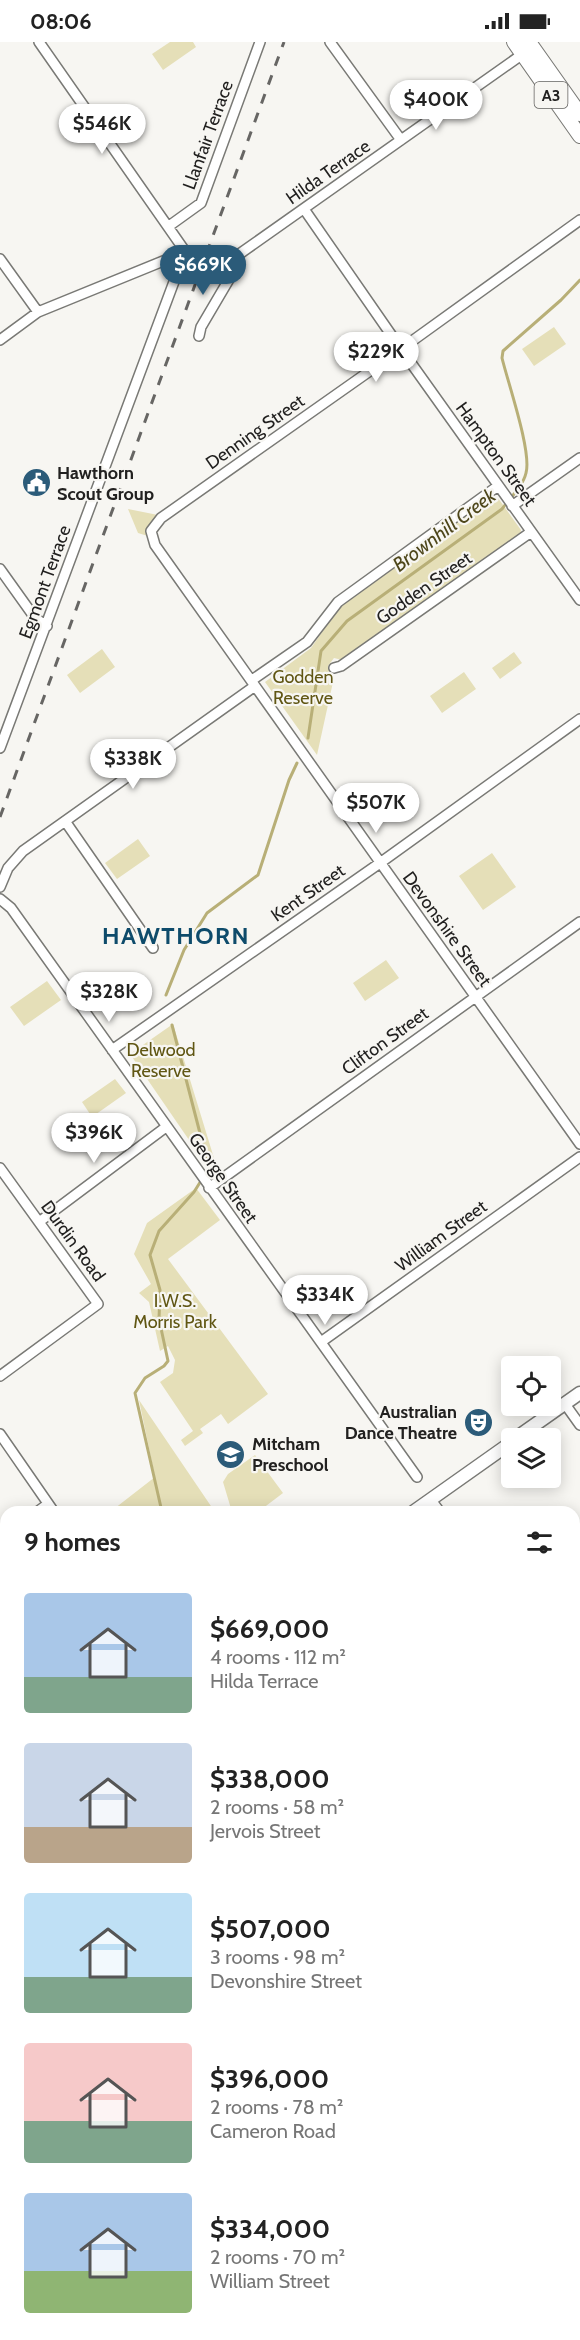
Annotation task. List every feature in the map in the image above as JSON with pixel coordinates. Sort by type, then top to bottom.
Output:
[{"type":"highway","name":"A3","points":[[514,42],[528,48],[580,114]]},
{"type":"highway","name":"A3","points":[[528,48],[580,136]]},
{"type":"main road","points":[[530,1428],[580,1393]]},
{"type":"main road","points":[[422,1506],[501,1450]]},
{"type":"street","points":[[39,42],[187,254]]},
{"type":"street","points":[[249,42],[259,46]]},
{"type":"street","points":[[330,42],[401,140]]},
{"type":"street","name":"Llanfair Terrace","points":[[169,226],[201,203],[259,46]]},
{"type":"street","name":"Hilda Terrace","points":[[229,257],[245,250],[304,209],[528,48]]},
{"type":"street","name":"Hampton Street","points":[[304,209],[400,350],[578,594]]},
{"type":"street","name":"Denning Street","points":[[154,525],[580,220]]},
{"type":"street","points":[[0,340],[38,312],[173,257],[187,254],[229,257],[231,276],[198,336]]},
{"type":"street","name":"Egmont Terrace","points":[[0,748],[175,279],[177,266],[173,257]]},
{"type":"street","points":[[0,259],[38,312]]},
{"type":"street","points":[[510,503],[580,458]]},
{"type":"street","points":[[0,887],[8,868],[16,857],[307,642],[338,602],[498,486]]},
{"type":"street","name":"Devonshire Street","points":[[154,525],[151,537],[155,545],[580,1144]]},
{"type":"street","name":"Godden Street","points":[[334,668],[341,666],[531,532]]},
{"type":"street","points":[[0,569],[35,618],[47,626]]},
{"type":"street","name":"Kent Street","points":[[112,1050],[380,863],[580,718]]},
{"type":"street","points":[[65,821],[153,948]]},
{"type":"street","name":"George Street","points":[[0,899],[11,908],[417,1477]]},
{"type":"street","name":"Clifton Street","points":[[209,1187],[580,922]]},
{"type":"street","points":[[39,1222],[166,1127]]},
{"type":"street","name":"William Street","points":[[321,1342],[580,1156]]},
{"type":"street","name":"Durdin Road","points":[[0,1168],[98,1304],[0,1376]]},
{"type":"street","points":[[565,1404],[580,1425]]},
{"type":"street","points":[[0,1434],[50,1506]]},
{"type":"street","points":[[430,1500],[435,1506]]},
{"type":"green space","points":[[170,42],[193,42],[196,47],[163,70],[152,54]]},
{"type":"green space","points":[[554,327],[566,344],[534,366],[522,349]]},
{"type":"green space","name":"Godden Reserve","points":[[491,497],[498,498],[521,530],[520,535],[342,660],[334,658],[328,666],[333,682],[317,755],[265,682],[311,648],[342,603]]},
{"type":"green space","points":[[128,509],[163,516],[151,537],[138,533]]},
{"type":"green space","points":[[102,649],[115,667],[80,693],[67,675]]},
{"type":"green space","points":[[514,652],[522,663],[500,679],[492,668]]},
{"type":"green space","points":[[464,672],[476,689],[442,713],[430,696]]},
{"type":"green space","points":[[138,839],[150,856],[117,879],[105,863]]},
{"type":"green space","points":[[492,853],[516,887],[483,910],[459,876]]},
{"type":"green space","points":[[386,960],[399,978],[365,1001],[353,983]]},
{"type":"green space","points":[[47,981],[61,1000],[24,1026],[10,1007]]},
{"type":"green space","name":"Delwood Reserve","points":[[173,1024],[217,1168],[211,1172],[130,1054]]},
{"type":"green space","points":[[115,1079],[126,1093],[92,1117],[82,1102]]},
{"type":"green space","name":"I.W.S. Morris Park","points":[[196,1188],[220,1220],[168,1259],[268,1394],[228,1424],[221,1414],[200,1429],[203,1433],[185,1446],[181,1440],[193,1431],[160,1382],[173,1373],[175,1360],[168,1346],[160,1351],[149,1302],[139,1293],[151,1284],[134,1254],[147,1223]]},
{"type":"green space","points":[[139,1400],[211,1506],[118,1506],[155,1477]]},
{"type":"green space","points":[[255,1455],[283,1493],[266,1506],[230,1506],[223,1482],[228,1474]]},
{"type":"waterway","name":"Brownhill Creek","points":[[308,738],[321,651],[347,621],[502,509],[522,483],[526,473],[526,450],[502,358],[503,351],[561,300],[580,280]]},
{"type":"waterway","name":"Brownhill Creek","points":[[166,995],[184,950],[207,913],[258,875],[289,780],[297,763]]},
{"type":"waterway","name":"Brownhill Creek","points":[[161,1506],[135,1393],[145,1378],[168,1361],[159,1319],[160,1290],[150,1255],[159,1231],[194,1192],[209,1168],[172,1025]]},
{"type":"railway","points":[[0,817],[284,42]]},
{"type":"place","name":"Hawthorn Scout Group","points":[[36,483]]},
{"type":"place","name":"Australian Dance Theatre","points":[[478,1422]]},
{"type":"place","name":"Mitcham Preschool","points":[[231,1454]]},
{"type":"district","name":"HAWTHORN","points":[[176,935]]}]
